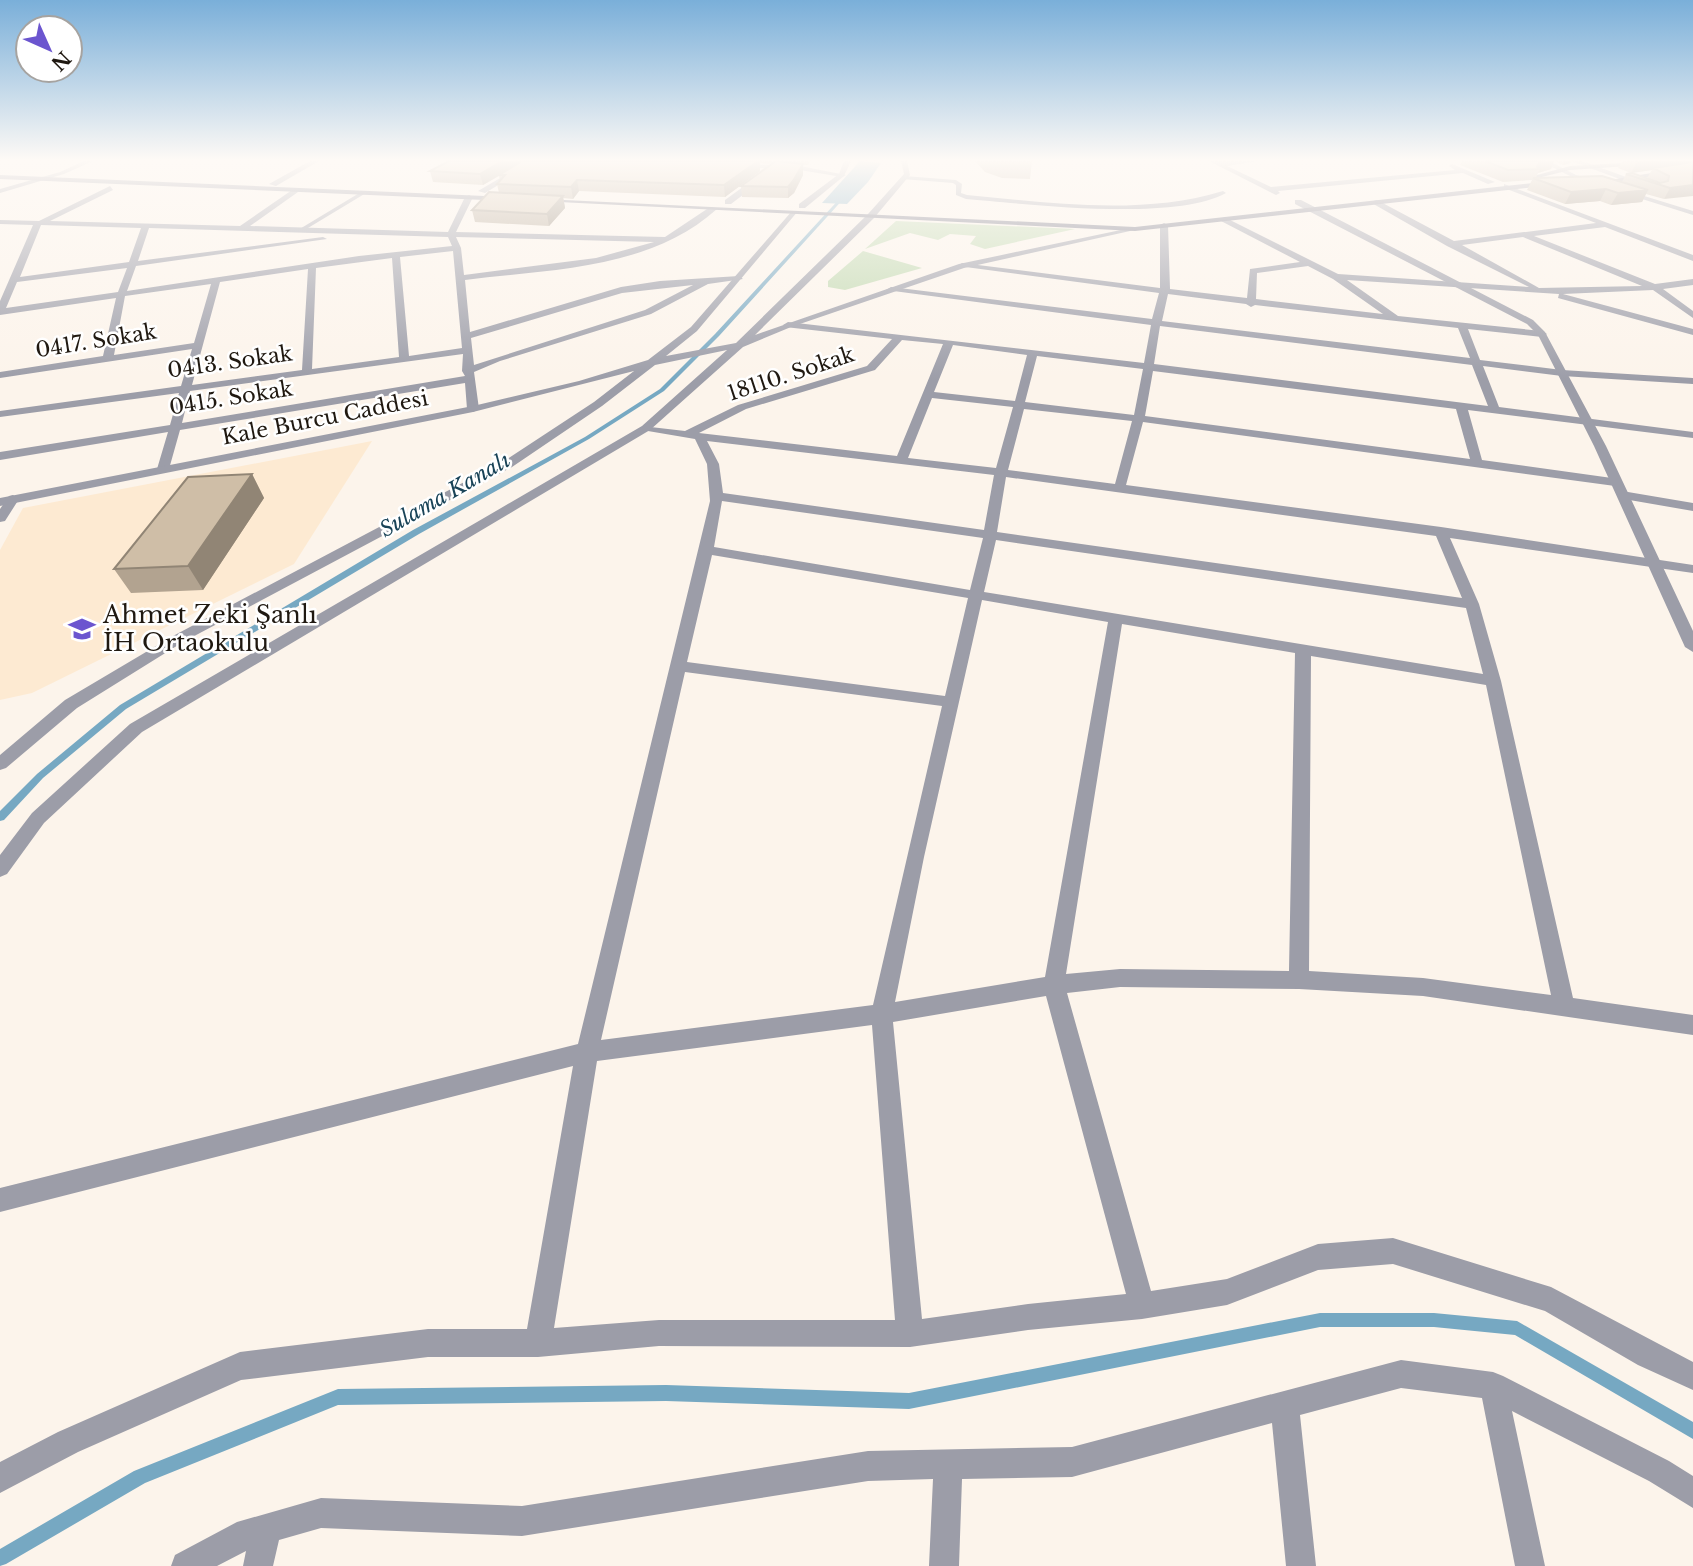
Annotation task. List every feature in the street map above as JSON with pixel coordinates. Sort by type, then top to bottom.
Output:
[{"type":"street","points":[[0,312],[33,234]]},
{"type":"street","points":[[108,359],[121,295],[143,234]]},
{"type":"street","points":[[14,280],[361,234]]},
{"type":"street","points":[[451,234],[457,248],[473,409]]},
{"type":"street","points":[[454,234],[667,240]]},
{"type":"street","points":[[459,278],[603,258],[667,240],[676,234]]},
{"type":"street","points":[[0,764],[71,704],[178,639],[508,464],[598,404],[694,329],[777,234]]},
{"type":"street","points":[[0,869],[38,818],[136,728],[646,428],[739,345],[852,234]]},
{"type":"street","points":[[739,345],[788,325],[962,266],[1092,234]]},
{"type":"street","points":[[1119,490],[1139,418],[1156,324],[1166,289],[1164,234]]},
{"type":"street","points":[[1253,234],[1336,277],[1397,319]]},
{"type":"street","points":[[1361,234],[1530,322],[1542,334],[1587,422],[1693,648]]},
{"type":"street","points":[[1432,234],[1542,291],[1693,332]]},
{"type":"street","points":[[1450,244],[1531,234]]},
{"type":"street","points":[[1631,234],[1693,258]]},
{"type":"street","points":[[1524,235],[1656,288],[1693,315]]},
{"type":"street","points":[[0,312],[457,248]]},
{"type":"street","points":[[396,255],[404,359]]},
{"type":"street","points":[[1251,304],[1253,271],[1309,263]]},
{"type":"street","points":[[962,266],[1166,289],[1251,304],[1542,334]]},
{"type":"street","points":[[307,371],[312,267]]},
{"type":"street","points":[[1336,277],[1542,291],[1656,288],[1693,282]]},
{"type":"street","points":[[464,337],[621,290],[739,279]]},
{"type":"street","name":"0415. Sokak","points":[[0,456],[468,375],[496,359],[649,312],[708,280]]},
{"type":"street","points":[[163,469],[216,281]]},
{"type":"street","points":[[891,290],[1562,373],[1693,381]]},
{"type":"street","points":[[788,325],[949,342],[1693,435]]},
{"type":"street","points":[[1462,326],[1495,411]]},
{"type":"street","name":"18110. Sokak","points":[[692,436],[742,407],[871,368],[899,337]]},
{"type":"street","points":[[901,460],[949,342]]},
{"type":"street","name":"0417. Sokak","points":[[0,375],[197,345]]},
{"type":"street","name":"Kale Burcu Caddesi","points":[[7,500],[473,409],[582,383],[656,361],[739,345]]},
{"type":"street","name":"0413. Sokak","points":[[0,414],[466,351]]},
{"type":"street","points":[[910,1334],[882,1014],[990,536],[1001,472],[1033,353]]},
{"type":"street","points":[[926,394],[1139,418],[1615,482]]},
{"type":"street","points":[[1461,406],[1477,462]]},
{"type":"street","points":[[646,428],[1441,531],[1693,569]]},
{"type":"street","points":[[538,1343],[587,1052],[719,485],[714,458],[692,436]]},
{"type":"street","points":[[1622,495],[1693,507]]},
{"type":"street","points":[[717,496],[1472,604]]},
{"type":"street","points":[[0,518],[7,500]]},
{"type":"street","points":[[1441,531],[1472,604],[1493,681],[1564,1005]]},
{"type":"street","points":[[706,550],[1493,681]]},
{"type":"street","points":[[1116,618],[1054,985],[1142,1306]]},
{"type":"street","points":[[1299,979],[1303,649]]},
{"type":"street","points":[[678,666],[951,702]]},
{"type":"street","points":[[0,1200],[587,1052],[882,1014],[1054,985],[1120,978],[1299,979],[1423,987],[1693,1025]]},
{"type":"street","points":[[0,1478],[68,1443],[240,1366],[428,1343],[538,1343],[659,1333],[910,1334],[1028,1317],[1142,1306],[1227,1292],[1318,1257],[1393,1251],[1551,1300],[1648,1355],[1693,1376]]},
{"type":"street","points":[[186,1566],[248,1533],[321,1513],[522,1521],[869,1466],[1072,1462],[1401,1374],[1493,1386],[1659,1471],[1693,1493]]},
{"type":"street","points":[[1493,1386],[1530,1566]]},
{"type":"street","points":[[1285,1407],[1301,1566]]},
{"type":"street","points":[[944,1566],[948,1464]]},
{"type":"street","points":[[258,1566],[267,1528]]},
{"type":"shaded area","name":"Ahmet Zeki Şanlı İH Ortaokulu","points":[[372,441],[294,564],[32,693],[0,700],[0,550],[23,508]]},
{"type":"green space","points":[[882,234],[907,234],[865,249]]},
{"type":"green space","points":[[914,234],[950,234],[938,240]]},
{"type":"green space","points":[[951,234],[1052,234],[985,249],[970,244],[976,236]]},
{"type":"green space","points":[[863,251],[922,268],[845,290],[828,287],[828,281]]},
{"type":"building","points":[[252,474],[188,566],[114,569],[188,477]]},
{"type":"waterway","name":"Sulama Kanalı","points":[[0,817],[40,776],[123,707],[416,532],[587,438],[662,390],[717,335],[809,234]]},
{"type":"waterway","points":[[0,1558],[140,1477],[338,1397],[666,1393],[909,1401],[1320,1320],[1434,1320],[1517,1328],[1693,1431]]},
{"type":"place","name":"Ahmet Zeki Şanlı İH Ortaokulu","points":[[82,629]]}]
